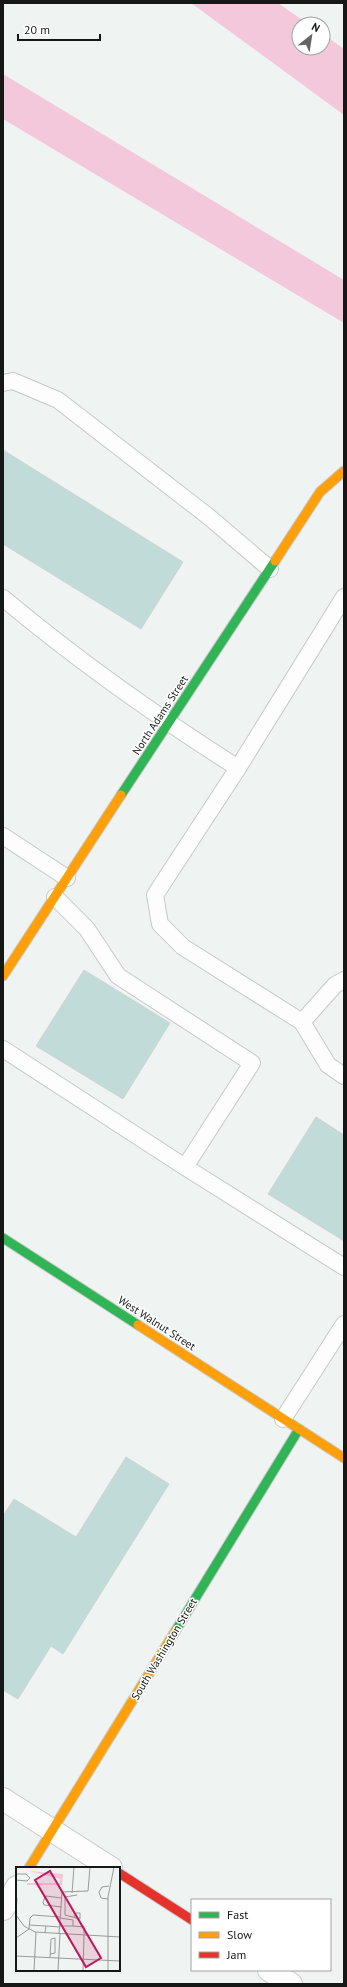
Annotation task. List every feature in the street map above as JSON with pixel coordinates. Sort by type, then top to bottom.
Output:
[{"type":"street","name":"North Adams Street","points":[[3,976],[320,492],[343,472]]},
{"type":"street","name":"West Walnut Street","points":[[3,1238],[344,1458]]},
{"type":"street","name":"South Washington Street","points":[[30,1867],[299,1429]]},
{"type":"street","points":[[3,1799],[108,1867]]},
{"type":"street","points":[[120,1875],[191,1919]]},
{"type":"street","points":[[3,1909],[16,1889]]},
{"type":"street","points":[[271,1971],[291,1984]]},
{"type":"lane","points":[[3,383],[13,381],[58,400],[209,517],[270,569]]},
{"type":"lane","points":[[344,597],[238,768],[155,896],[160,924],[183,947],[302,1022],[328,1065],[344,1076]]},
{"type":"lane","points":[[3,598],[53,640],[169,724],[238,768]]},
{"type":"lane","points":[[3,836],[67,878]]},
{"type":"lane","points":[[55,897],[87,929],[118,976],[252,1063],[186,1167]]},
{"type":"lane","points":[[302,1022],[335,986],[344,980]]},
{"type":"lane","points":[[3,1049],[344,1267]]},
{"type":"lane","points":[[283,1419],[344,1324]]},
{"type":"shaded area","points":[[191,3],[278,3],[297,16],[291,16],[291,56],[331,56],[331,40],[344,49],[344,115]]},
{"type":"shaded area","points":[[3,74],[344,280],[344,323],[3,119]]},
{"type":"building","points":[[3,450],[183,562],[141,629],[3,544]]},
{"type":"building","points":[[84,970],[170,1023],[123,1099],[36,1046]]},
{"type":"building","points":[[316,1117],[344,1135],[344,1241],[268,1194]]},
{"type":"building","points":[[126,1457],[169,1484],[63,1654],[51,1646],[18,1699],[3,1690],[3,1516],[14,1499],[76,1537]]},
{"type":"traffic: fast","points":[[121,795],[275,561]]},
{"type":"traffic: fast","points":[[3,1238],[138,1325]]},
{"type":"traffic: fast","points":[[176,1630],[299,1429]]},
{"type":"traffic: slow","points":[[275,561],[320,492],[344,471]]},
{"type":"traffic: slow","points":[[3,976],[121,795]]},
{"type":"traffic: slow","points":[[138,1325],[344,1458]]},
{"type":"traffic: slow","points":[[30,1867],[176,1630]]},
{"type":"traffic: jam","points":[[120,1874],[191,1919]]}]
